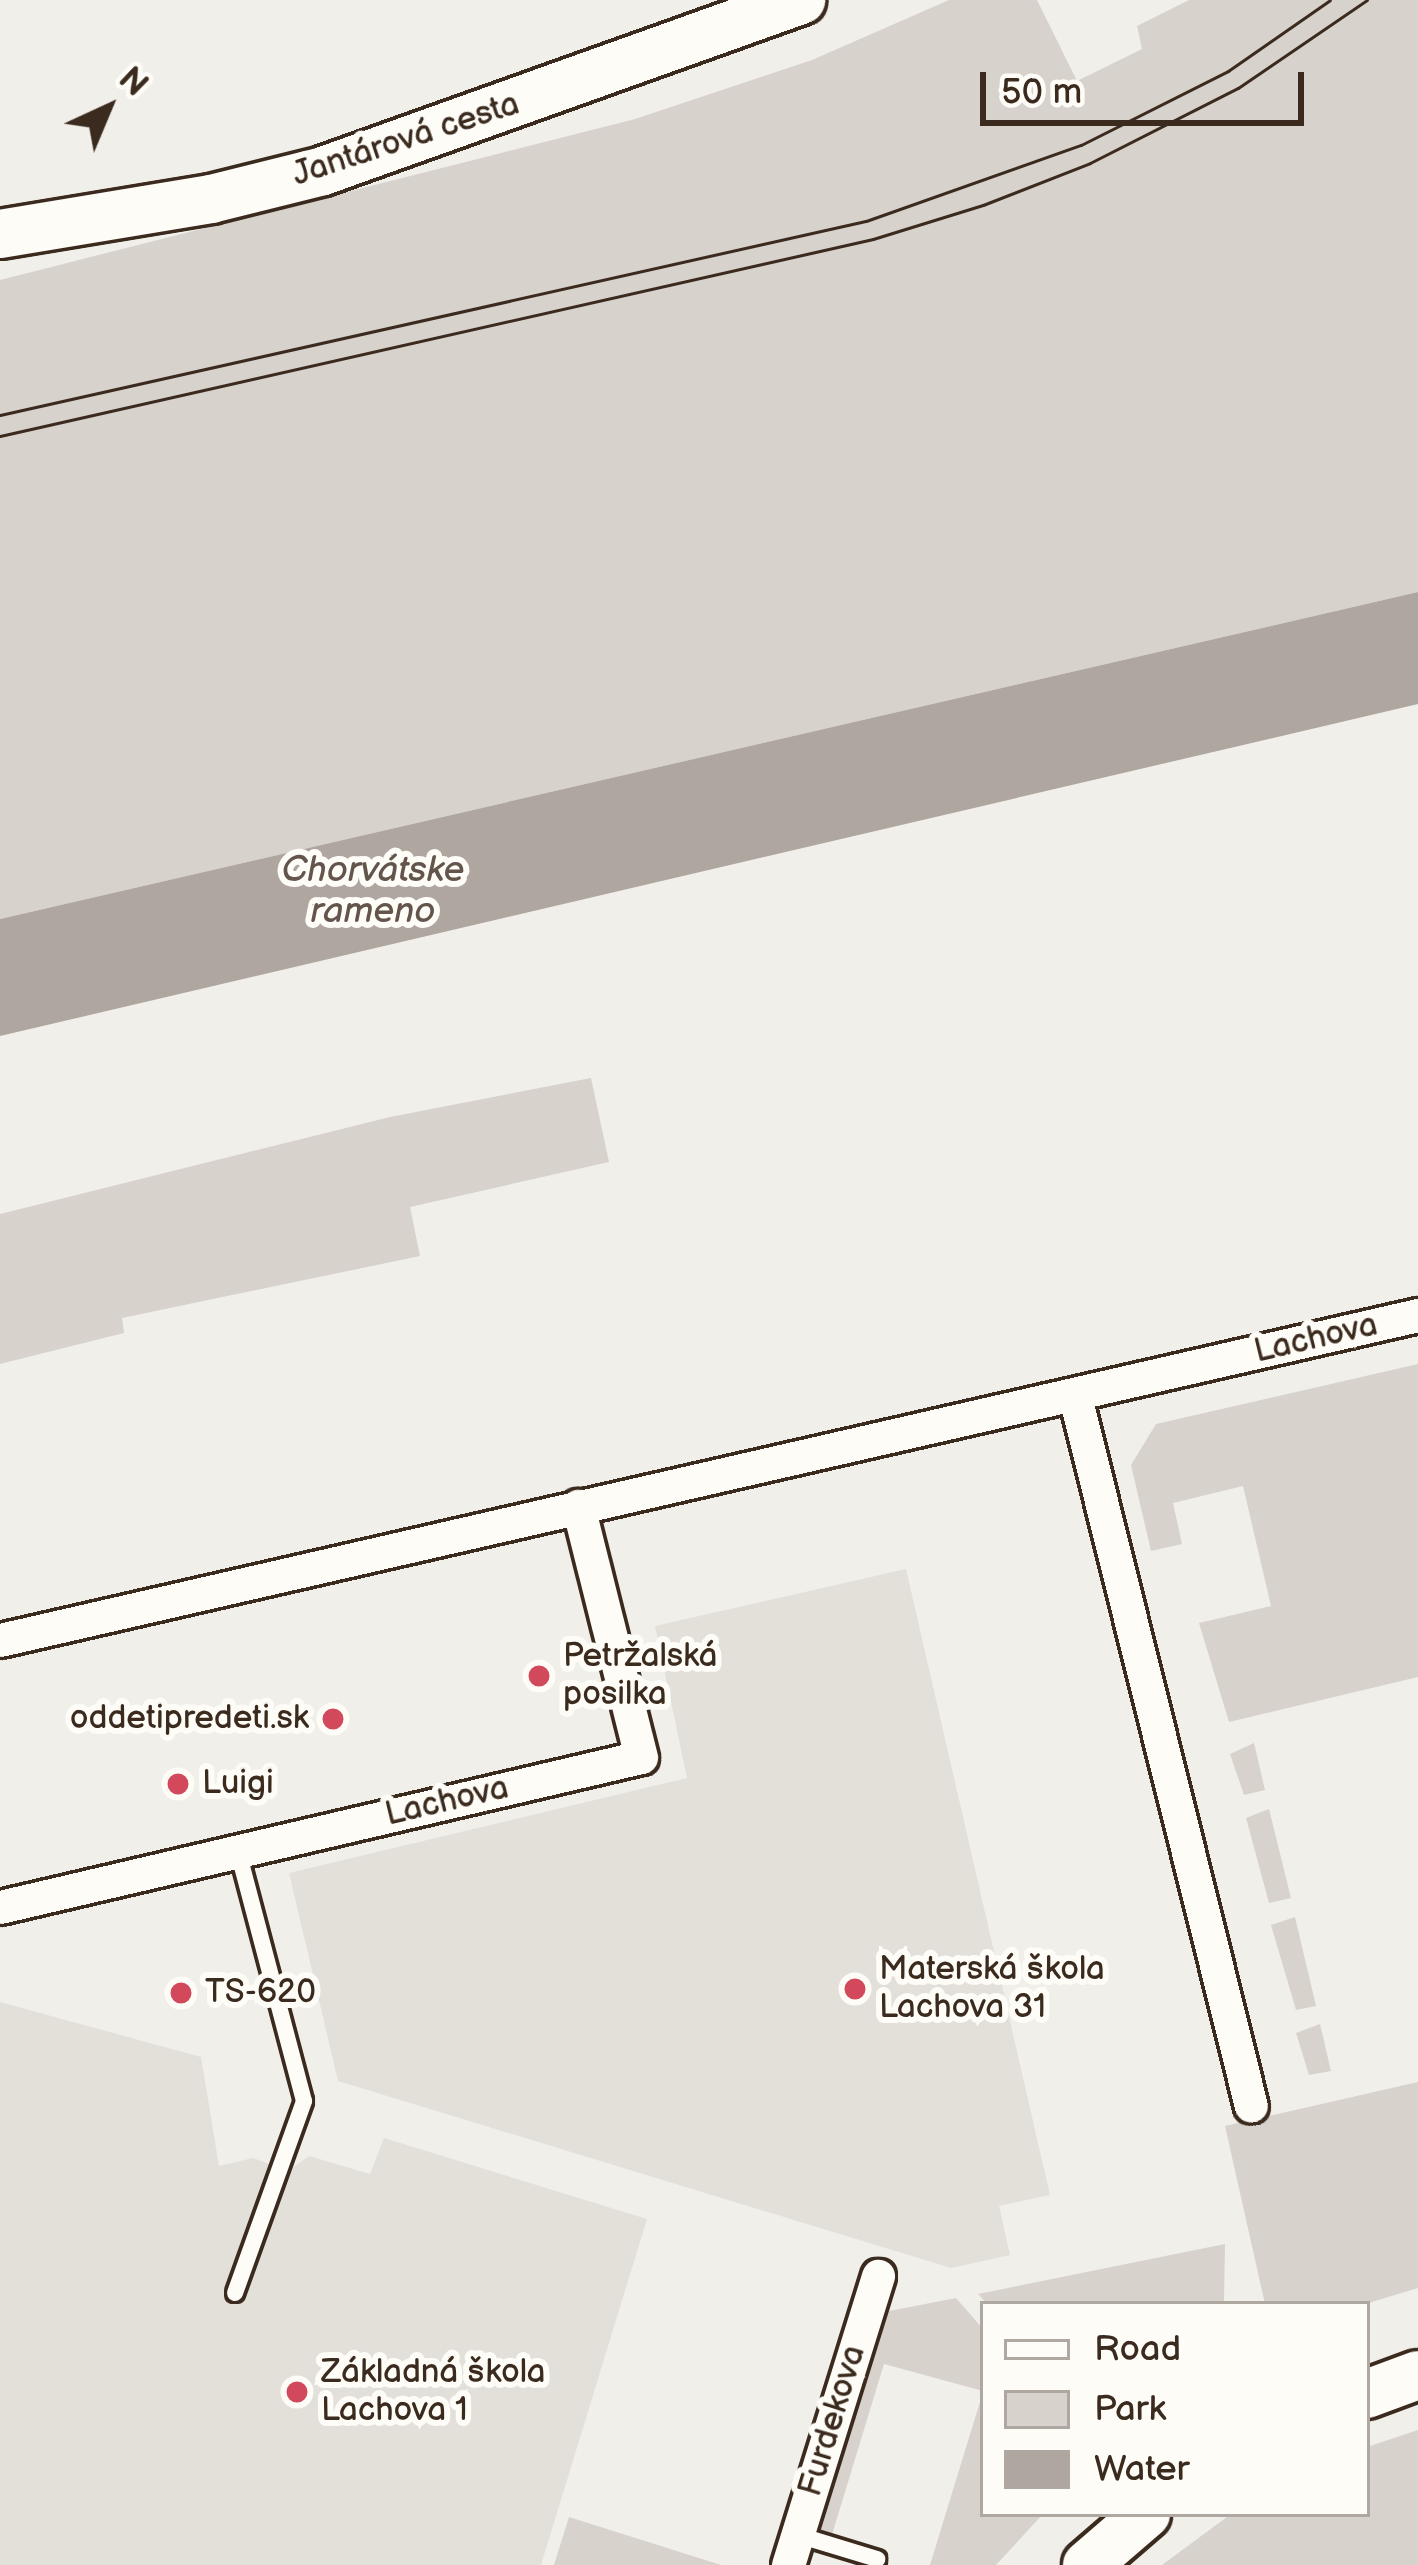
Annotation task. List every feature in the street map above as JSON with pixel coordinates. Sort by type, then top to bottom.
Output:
[{"type":"street","name":"Jantárová cesta","points":[[0,234],[211,199],[323,170],[801,0]]},
{"type":"street","name":"Lachova","points":[[0,1640],[1418,1315]]},
{"type":"street","points":[[1075,1396],[1251,2106]]},
{"type":"street","name":"Lachova","points":[[0,1907],[641,1757],[578,1506]]},
{"type":"street","name":"Furdekova","points":[[793,2550],[878,2276]]},
{"type":"street","points":[[1370,2394],[1418,2375]]},
{"type":"street","points":[[1087,2565],[1143,2517]]},
{"type":"lane","points":[[235,2293],[304,2101],[238,1851]]},
{"type":"lane","points":[[793,2550],[877,2559]]},
{"type":"shaded area","points":[[906,1569],[1050,2195],[999,2206],[1010,2255],[951,2268],[338,2081],[289,1873],[687,1778],[655,1626]]},
{"type":"shaded area","name":"Základná škola Lachova 1","points":[[0,2002],[201,2057],[219,2166],[253,2158],[288,2171],[309,2156],[370,2174],[384,2138],[647,2219],[541,2565],[0,2565]]},
{"type":"green space","points":[[949,0],[1037,0],[1077,81],[1142,49],[1137,26],[1189,0],[1418,0],[1418,592],[0,919],[0,280],[635,119],[812,60]]},
{"type":"green space","points":[[591,1078],[609,1162],[410,1207],[420,1256],[122,1318],[124,1333],[0,1364],[0,1214],[390,1117]]},
{"type":"green space","points":[[1418,1364],[1418,1677],[1229,1722],[1199,1623],[1271,1606],[1243,1486],[1173,1503],[1182,1544],[1151,1551],[1131,1465],[1156,1424]]},
{"type":"green space","points":[[1254,1743],[1265,1790],[1244,1795],[1230,1754]]},
{"type":"green space","points":[[1269,1809],[1291,1898],[1269,1903],[1246,1818]]},
{"type":"green space","points":[[1295,1917],[1316,2006],[1296,2010],[1271,1925]]},
{"type":"green space","points":[[1320,2024],[1331,2071],[1309,2075],[1296,2033]]},
{"type":"green space","points":[[1418,2082],[1418,2288],[1370,2302],[1264,2301],[1225,2126]]},
{"type":"green space","points":[[1225,2244],[1224,2301],[984,2301],[978,2294]]},
{"type":"green space","points":[[956,2298],[980,2326],[980,2390],[884,2364],[831,2538],[812,2533],[879,2313]]},
{"type":"green space","points":[[980,2402],[980,2517],[1040,2517],[996,2565],[930,2565]]},
{"type":"green space","points":[[1418,2430],[1418,2565],[1162,2565],[1227,2517],[1370,2517],[1370,2446]]},
{"type":"green space","points":[[569,2517],[721,2565],[554,2565]]},
{"type":"water","name":"Chorvátske rameno","points":[[1418,592],[1418,704],[0,1036],[0,919]]},
{"type":"tram line","points":[[0,415],[866,221],[1081,145],[1228,71],[1330,0]]},
{"type":"tram line","points":[[0,436],[873,239],[983,205],[1090,163],[1238,88],[1367,0]]},
{"type":"place","name":"Petržalská posilka","points":[[539,1676]]},
{"type":"place","name":"oddetipredeti.sk","points":[[333,1719]]},
{"type":"place","name":"Luigi","points":[[178,1784]]},
{"type":"place","name":"Materská škola Lachova 31","points":[[855,1989]]},
{"type":"place","name":"TS-620","points":[[181,1993]]},
{"type":"place","name":"Základná škola Lachova 1","points":[[297,2392]]}]
